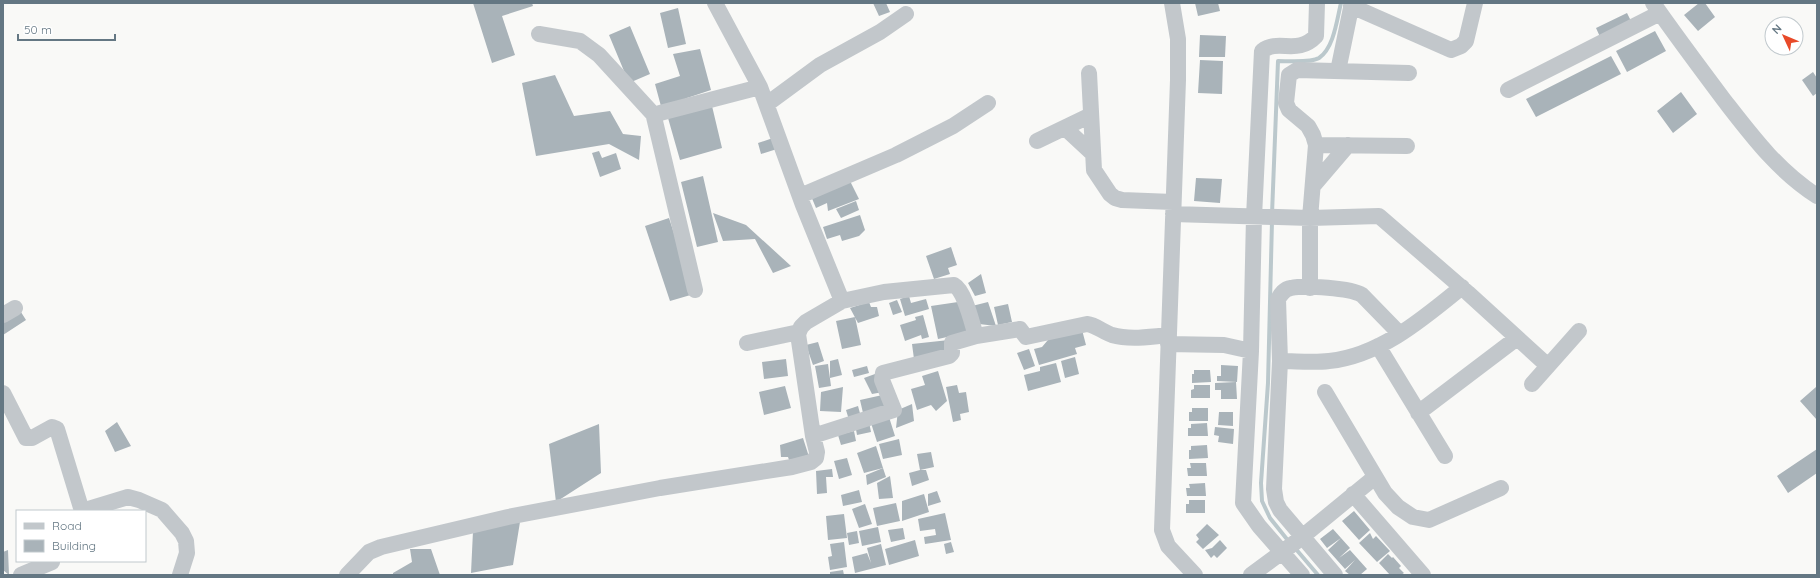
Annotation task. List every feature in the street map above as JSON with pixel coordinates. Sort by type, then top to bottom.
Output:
[{"type":"street","points":[[715,3],[760,87],[800,196],[842,301]]},
{"type":"street","points":[[1172,3],[1178,39],[1178,73],[1162,530],[1168,546],[1195,575]]},
{"type":"street","points":[[1310,288],[1310,218],[1316,145],[1308,126],[1289,110],[1286,103],[1290,59],[1302,46],[1310,42],[1316,36],[1317,3]]},
{"type":"street","points":[[1338,71],[1351,4],[1451,50],[1461,46],[1466,41],[1475,3]]},
{"type":"street","points":[[1508,90],[1657,8],[1685,48],[1760,147],[1786,174],[1815,192]]},
{"type":"street","points":[[767,104],[820,65],[880,32],[906,14]]},
{"type":"street","points":[[539,34],[580,42],[599,55],[654,115],[695,290]]},
{"type":"street","points":[[1335,575],[1292,545],[1259,526],[1243,503],[1251,351],[1266,217],[1262,51],[1266,48],[1272,47],[1290,59],[1297,70],[1409,73]]},
{"type":"street","points":[[1090,73],[1094,170],[1110,194],[1115,198],[1173,208],[1266,217],[1310,218],[1379,216],[1462,287],[1548,366]]},
{"type":"street","points":[[654,115],[760,87]]},
{"type":"street","points":[[800,196],[896,155],[953,126],[988,103]]},
{"type":"street","points":[[1037,141],[1091,115]]},
{"type":"street","points":[[1065,128],[1093,154]]},
{"type":"street","points":[[1316,145],[1407,146]]},
{"type":"street","points":[[1312,186],[1348,145]]},
{"type":"street","points":[[347,575],[369,552],[381,547],[508,517],[660,488],[792,467],[810,462],[816,458],[817,452],[812,436],[799,332],[806,322],[842,301],[884,292],[954,285],[959,289],[963,297],[976,336]]},
{"type":"street","points":[[1280,361],[1329,361],[1355,355],[1378,346],[1400,334],[1430,313],[1462,287]]},
{"type":"street","points":[[1302,575],[1275,497],[1280,361],[1278,299],[1282,292],[1290,288],[1355,291],[1362,295],[1400,334]]},
{"type":"street","points":[[812,436],[894,410],[881,374],[949,356],[952,353],[952,343],[976,336],[1020,329],[1026,337],[1086,324],[1092,325],[1113,335],[1224,345],[1251,351]]},
{"type":"street","points":[[1532,384],[1579,331]]},
{"type":"street","points":[[747,343],[799,332]]},
{"type":"street","points":[[1418,413],[1517,338]]},
{"type":"street","points":[[1378,346],[1445,456]]},
{"type":"street","points":[[1325,392],[1385,493],[1398,507],[1413,517],[1429,520],[1501,488]]},
{"type":"street","points":[[3,393],[26,438],[32,438],[52,427],[57,429],[82,510]]},
{"type":"street","points":[[1251,575],[1292,545],[1353,494],[1375,478]]},
{"type":"street","points":[[1353,494],[1423,575]]},
{"type":"street","points":[[86,510],[128,498],[139,500],[162,510],[182,533],[186,541],[187,553],[180,575]]},
{"type":"street","points":[[21,575],[52,562]]},
{"type":"building","points":[[473,3],[532,3],[533,6],[502,16],[515,55],[492,63]]},
{"type":"building","points":[[873,3],[886,3],[890,12],[879,16]]},
{"type":"building","points":[[1195,3],[1218,3],[1220,11],[1198,16]]},
{"type":"building","points":[[1699,3],[1705,3],[1715,17],[1698,31],[1684,15]]},
{"type":"building","points":[[678,8],[686,44],[668,48],[660,13]]},
{"type":"building","points":[[1627,13],[1632,23],[1601,39],[1596,28]]},
{"type":"building","points":[[630,26],[650,74],[629,83],[609,35]]},
{"type":"building","points":[[1655,31],[1666,51],[1627,72],[1616,51]]},
{"type":"building","points":[[1200,35],[1226,36],[1225,57],[1199,57]]},
{"type":"building","points":[[700,49],[711,90],[687,98],[662,110],[655,84],[680,76],[673,54]]},
{"type":"building","points":[[1611,56],[1621,74],[1536,117],[1526,99]]},
{"type":"building","points":[[1200,60],[1223,61],[1222,94],[1198,93]]},
{"type":"building","points":[[1813,72],[1817,78],[1817,93],[1813,96],[1802,80]]},
{"type":"building","points":[[555,75],[574,116],[610,111],[623,134],[641,136],[639,160],[609,144],[536,156],[522,83]]},
{"type":"building","points":[[1681,92],[1697,114],[1673,133],[1657,111]]},
{"type":"building","points":[[712,106],[722,148],[680,160],[668,118]]},
{"type":"building","points":[[773,138],[777,149],[761,154],[758,143]]},
{"type":"building","points":[[599,151],[602,158],[616,153],[621,169],[600,177],[592,153]]},
{"type":"building","points":[[703,176],[718,242],[697,247],[681,182]]},
{"type":"building","points":[[1196,178],[1222,179],[1220,203],[1194,201]]},
{"type":"building","points":[[849,179],[859,199],[828,211],[827,203],[816,208],[811,196]]},
{"type":"building","points":[[856,201],[859,210],[841,218],[836,209]]},
{"type":"building","points":[[713,213],[746,225],[791,266],[773,273],[755,239],[723,241]]},
{"type":"building","points":[[860,215],[865,230],[859,236],[842,241],[840,235],[827,239],[823,227]]},
{"type":"building","points":[[669,218],[694,294],[670,301],[645,226]]},
{"type":"building","points":[[951,247],[957,265],[948,268],[950,274],[934,279],[926,256]]},
{"type":"building","points":[[981,274],[986,293],[975,296],[968,283]]},
{"type":"building","points":[[909,296],[911,303],[926,299],[929,309],[905,316],[900,299]]},
{"type":"building","points":[[897,300],[902,312],[893,315],[889,303]]},
{"type":"building","points":[[869,302],[871,307],[877,307],[879,316],[858,323],[850,308]]},
{"type":"building","points":[[958,302],[970,332],[938,339],[931,306]]},
{"type":"building","points":[[988,302],[996,326],[979,324],[972,306]]},
{"type":"building","points":[[1008,304],[1012,322],[998,325],[994,307]]},
{"type":"building","points":[[19,309],[26,320],[3,335],[3,320]]},
{"type":"building","points":[[923,315],[929,337],[922,339],[921,335],[905,341],[900,325],[916,320],[915,317]]},
{"type":"building","points":[[855,317],[861,345],[842,349],[836,321]]},
{"type":"building","points":[[1081,326],[1086,345],[1075,348],[1077,354],[1039,365],[1034,349],[1042,347],[1053,334]]},
{"type":"building","points":[[949,340],[950,355],[914,359],[912,344]]},
{"type":"building","points":[[818,342],[824,361],[813,365],[806,345]]},
{"type":"building","points":[[1029,349],[1035,366],[1024,370],[1017,353]]},
{"type":"building","points":[[1075,357],[1079,374],[1065,378],[1061,361]]},
{"type":"building","points":[[786,359],[788,376],[764,379],[762,362]]},
{"type":"building","points":[[838,359],[842,375],[830,378],[830,361]]},
{"type":"building","points":[[1056,363],[1061,382],[1028,391],[1024,375],[1040,371],[1040,367]]},
{"type":"building","points":[[828,364],[831,386],[819,388],[815,366]]},
{"type":"building","points":[[1221,365],[1238,366],[1237,382],[1217,381],[1217,376],[1221,376]]},
{"type":"building","points":[[867,366],[869,373],[854,377],[852,370]]},
{"type":"building","points":[[1194,370],[1210,370],[1211,382],[1192,383],[1192,374],[1194,374]]},
{"type":"building","points":[[938,371],[947,401],[936,411],[931,405],[917,410],[911,389],[925,385],[922,376]]},
{"type":"building","points":[[875,374],[883,392],[872,394],[864,378]]},
{"type":"building","points":[[1236,382],[1237,399],[1221,399],[1221,390],[1215,390],[1215,383]]},
{"type":"building","points":[[957,385],[959,393],[966,392],[969,412],[960,414],[961,420],[953,422],[946,387]]},
{"type":"building","points":[[1194,385],[1210,385],[1210,398],[1191,398],[1191,390],[1194,389]]},
{"type":"building","points":[[785,386],[791,408],[764,415],[759,392]]},
{"type":"building","points":[[843,387],[841,412],[820,411],[821,392]]},
{"type":"building","points":[[1816,387],[1817,388],[1817,420],[1800,401]]},
{"type":"building","points":[[887,394],[889,407],[863,413],[860,400]]},
{"type":"building","points":[[912,404],[914,421],[896,428],[898,410]]},
{"type":"building","points":[[858,406],[861,417],[849,420],[846,410]]},
{"type":"building","points":[[1192,408],[1208,408],[1208,421],[1189,421],[1189,412],[1192,412]]},
{"type":"building","points":[[1219,412],[1233,412],[1233,426],[1218,425]]},
{"type":"building","points":[[889,417],[895,436],[877,442],[871,423]]},
{"type":"building","points":[[117,422],[131,446],[115,452],[105,431]]},
{"type":"building","points":[[869,422],[871,432],[857,435],[855,424]]},
{"type":"building","points":[[1207,423],[1208,436],[1188,436],[1188,428],[1191,428],[1191,424]]},
{"type":"building","points":[[599,424],[601,473],[556,502],[549,444]]},
{"type":"building","points":[[1215,427],[1234,429],[1233,444],[1218,442],[1219,436],[1214,435]]},
{"type":"building","points":[[854,431],[856,441],[841,445],[838,435]]},
{"type":"building","points":[[803,438],[810,460],[791,466],[788,457],[781,457],[780,445]]},
{"type":"building","points":[[899,439],[902,455],[883,459],[879,444]]},
{"type":"building","points":[[1207,445],[1208,458],[1189,459],[1189,450],[1191,450],[1191,446]]},
{"type":"building","points":[[876,446],[883,468],[864,473],[857,453]]},
{"type":"building","points":[[1817,449],[1817,473],[1788,493],[1777,476]]},
{"type":"building","points":[[931,452],[934,467],[920,470],[917,454]]},
{"type":"building","points":[[847,458],[852,475],[839,479],[834,461]]},
{"type":"building","points":[[1190,463],[1206,463],[1207,476],[1188,476],[1187,468],[1191,468]]},
{"type":"building","points":[[883,468],[886,477],[867,485],[866,475]]},
{"type":"building","points":[[832,469],[833,477],[826,477],[827,493],[817,494],[816,471]]},
{"type":"building","points":[[926,470],[929,480],[912,486],[909,473]]},
{"type":"building","points":[[890,476],[893,498],[879,499],[877,483]]},
{"type":"building","points":[[1205,483],[1206,496],[1187,496],[1186,488],[1190,488],[1189,484]]},
{"type":"building","points":[[859,490],[862,502],[843,506],[841,495]]},
{"type":"building","points":[[937,491],[941,502],[928,506],[928,494]]},
{"type":"building","points":[[924,494],[929,512],[902,521],[902,501]]},
{"type":"building","points":[[1189,500],[1205,500],[1205,513],[1186,513],[1186,504],[1189,504]]},
{"type":"building","points":[[896,503],[900,521],[877,526],[873,508]]},
{"type":"building","points":[[865,504],[872,524],[859,528],[852,509]]},
{"type":"building","points":[[1354,511],[1370,530],[1359,540],[1342,521]]},
{"type":"building","points":[[945,513],[951,540],[925,544],[924,537],[936,535],[935,529],[920,531],[918,519]]},
{"type":"building","points":[[844,514],[847,538],[828,540],[826,516]]},
{"type":"building","points":[[520,522],[513,565],[471,573],[473,531]]},
{"type":"building","points":[[1207,524],[1219,535],[1203,549],[1196,542],[1199,539],[1196,535]]},
{"type":"building","points":[[878,527],[881,542],[862,546],[859,531]]},
{"type":"building","points":[[903,528],[905,539],[891,542],[888,530]]},
{"type":"building","points":[[1333,529],[1341,538],[1327,548],[1320,539]]},
{"type":"building","points":[[857,531],[859,543],[849,545],[847,533]]},
{"type":"building","points":[[1370,533],[1373,539],[1376,536],[1390,551],[1377,562],[1359,543]]},
{"type":"building","points":[[1341,538],[1350,548],[1339,558],[1350,550],[1367,569],[1360,575],[1350,575],[1345,571],[1355,560],[1345,569],[1328,550]]},
{"type":"building","points":[[915,540],[919,556],[889,565],[885,549]]},
{"type":"building","points":[[1220,540],[1227,548],[1217,558],[1214,555],[1211,558],[1205,550],[1212,548]]},
{"type":"building","points":[[844,542],[847,567],[830,570],[828,557],[832,556],[830,544]]},
{"type":"building","points":[[951,542],[954,552],[946,554],[944,544]]},
{"type":"building","points":[[881,544],[886,565],[855,573],[852,557],[867,553],[871,563],[867,548]]},
{"type":"building","points":[[410,549],[431,549],[440,575],[393,575],[393,573],[412,562]]},
{"type":"building","points":[[8,550],[9,575],[3,570],[3,552]]},
{"type":"building","points":[[1388,554],[1401,566],[1399,568],[1404,573],[1401,575],[1390,575],[1379,563]]},
{"type":"building","points":[[843,570],[844,575],[830,575],[830,572]]},
{"type":"waterway","points":[[1272,214],[1278,61],[1311,61],[1319,58],[1328,47],[1334,33],[1341,3]]},
{"type":"waterway","points":[[1272,221],[1268,383],[1261,483],[1262,501],[1270,518],[1290,543]]},
{"type":"waterway","points":[[1295,548],[1318,575]]}]
